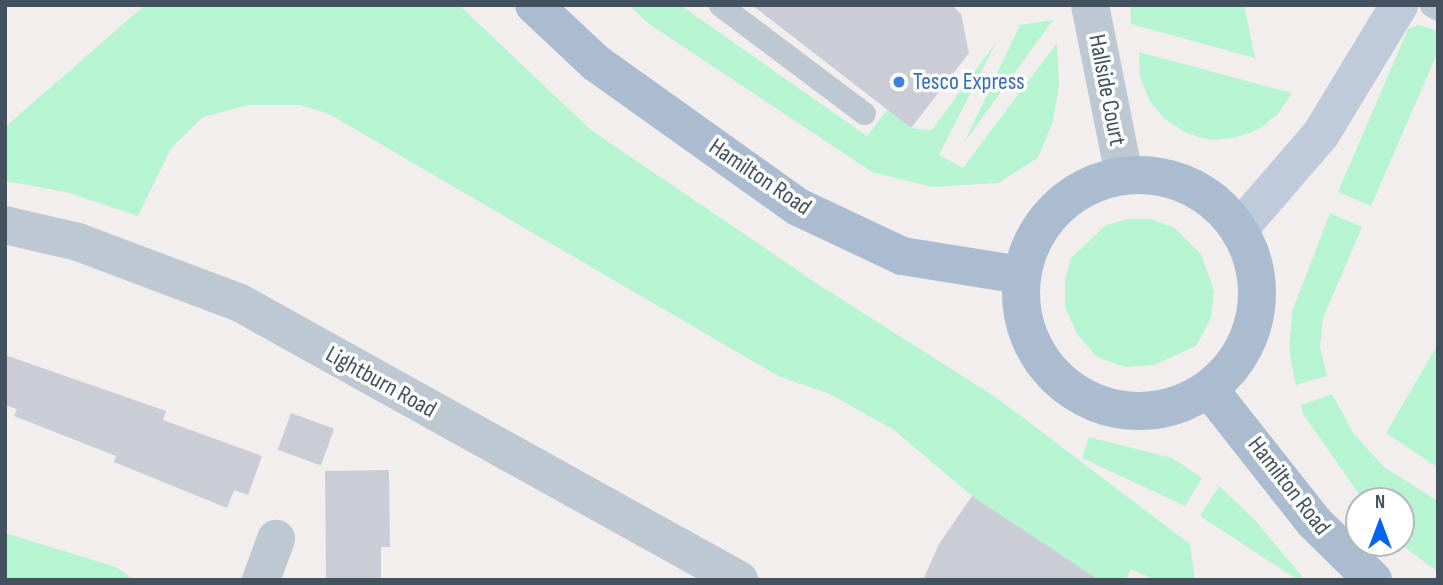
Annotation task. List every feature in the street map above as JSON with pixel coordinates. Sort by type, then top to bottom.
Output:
[{"type":"main road","name":"Hamilton Road","points":[[534,5],[596,63],[798,207],[902,257],[1021,275]]},
{"type":"main road","points":[[1124,175],[1159,176],[1198,191],[1239,229],[1258,285],[1254,329],[1242,358],[1226,378],[1209,389],[1164,408],[1119,411],[1071,394],[1040,358],[1021,317],[1021,275],[1031,237],[1055,210],[1086,185],[1124,175]]},
{"type":"main road","name":"Hamilton Road","points":[[1209,389],[1314,522],[1373,580]]},
{"type":"street","name":"Hallside Court","points":[[1090,5],[1124,175]]},
{"type":"street","points":[[1239,229],[1321,134],[1399,5]]},
{"type":"street","name":"Lightburn Road","points":[[5,225],[78,242],[240,303],[739,580]]},
{"type":"street","points":[[261,580],[276,539]]},
{"type":"lane","points":[[720,5],[864,113]]},
{"type":"lane","points":[[1431,5],[1438,9]]},
{"type":"green space","points":[[145,5],[459,5],[591,130],[819,285],[994,396],[1190,544],[1195,580],[1155,580],[1131,569],[1126,580],[1099,580],[972,496],[894,430],[830,394],[778,376],[329,114],[300,105],[248,105],[203,117],[171,148],[138,216],[66,192],[5,181],[5,127]]},
{"type":"green space","points":[[629,5],[680,5],[867,136],[887,110],[911,128],[932,130],[997,41],[939,155],[963,168],[1057,43],[1059,86],[1053,121],[1038,158],[998,183],[933,187],[872,172],[649,24]]},
{"type":"green space","points":[[1130,5],[1244,5],[1255,58],[1131,24]]},
{"type":"green space","points":[[1053,20],[964,143],[1020,25]]},
{"type":"green space","points":[[1419,25],[1438,31],[1438,52],[1371,206],[1338,192],[1408,29]]},
{"type":"green space","points":[[1139,52],[1292,93],[1278,114],[1259,129],[1235,138],[1210,140],[1186,133],[1165,119],[1149,100],[1140,76]]},
{"type":"green space","points":[[1330,213],[1362,227],[1323,318],[1320,347],[1327,376],[1296,385],[1289,350],[1292,312]]},
{"type":"green space","points":[[1129,219],[1151,219],[1175,228],[1201,254],[1214,291],[1211,318],[1196,346],[1154,365],[1125,367],[1097,357],[1077,334],[1065,307],[1065,280],[1071,258],[1106,225]]},
{"type":"green space","points":[[1438,344],[1438,468],[1386,433]]},
{"type":"green space","points":[[1332,394],[1354,434],[1384,467],[1438,501],[1438,572],[1415,555],[1415,487],[1354,487],[1303,414],[1301,405]]},
{"type":"green space","points":[[1089,437],[1172,458],[1202,478],[1185,506],[1082,458]]},
{"type":"green space","points":[[1219,486],[1254,519],[1305,580],[1298,580],[1200,516]]},
{"type":"green space","points":[[5,533],[116,567],[134,580],[5,580]]},
{"type":"building","name":"Tesco Express","points":[[752,5],[952,5],[961,14],[969,53],[911,128]]},
{"type":"building","points":[[5,355],[166,411],[163,420],[262,456],[248,495],[234,490],[227,508],[114,462],[116,456],[14,416],[17,409],[5,405]]},
{"type":"building","points":[[291,413],[334,429],[321,465],[278,450]]},
{"type":"building","points":[[389,470],[390,547],[381,547],[381,580],[326,580],[325,471]]},
{"type":"building","points":[[972,496],[1099,580],[923,580],[939,544]]},
{"type":"place","name":"Tesco Express","points":[[899,82]]}]
